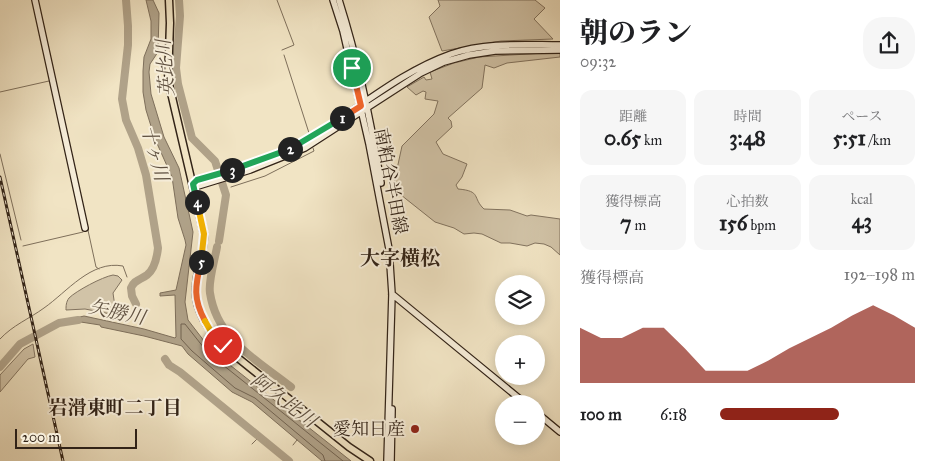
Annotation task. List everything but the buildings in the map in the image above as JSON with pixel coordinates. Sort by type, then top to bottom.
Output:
[{"type":"main road","points":[[168,0],[170,23],[168,80],[204,234],[204,246],[196,288],[196,298],[200,313],[223,346],[241,362],[349,447],[370,461]]},
{"type":"street","points":[[35,0],[85,228]]},
{"type":"street","name":"南粕谷半田線","points":[[334,0],[364,107]]},
{"type":"street","name":"南粕谷半田線","points":[[339,0],[348,29],[387,232],[393,295],[391,461]]},
{"type":"street","points":[[193,184],[198,186],[216,178],[250,170],[305,148],[411,72],[452,54],[488,46],[560,44]]},
{"type":"street","points":[[364,107],[421,73],[456,58],[495,51],[560,50]]},
{"type":"street","points":[[393,295],[515,395]]},
{"type":"street","name":"南粕谷半田線","points":[[387,461],[393,295]]},
{"type":"street","points":[[545,420],[560,432]]},
{"type":"shaded area","points":[[438,0],[535,0],[545,8],[534,19],[553,39],[501,41],[442,51],[429,17],[440,6]]},
{"type":"shaded area","points":[[560,53],[560,57],[507,63],[494,68],[485,65],[482,88],[448,118],[451,121],[452,127],[436,142],[443,154],[467,164],[462,177],[456,185],[458,189],[474,193],[484,209],[510,210],[527,216],[560,219],[560,255],[544,244],[535,243],[527,246],[501,243],[482,234],[464,234],[454,228],[435,222],[396,191],[394,183],[402,146],[434,114],[438,101],[425,99],[426,92],[423,91],[416,95],[407,87],[424,77],[426,80],[432,79],[430,72],[454,63],[479,57]]},
{"type":"shaded area","points":[[113,275],[118,276],[122,280],[113,293],[121,316],[85,309],[66,310],[67,301],[72,295],[96,281]]},
{"type":"shaded area","points":[[33,344],[35,357],[28,359],[0,392],[0,375],[24,349]]},
{"type":"water","points":[[146,0],[153,0],[159,13],[158,52],[150,64],[149,72],[151,94],[164,137],[179,168],[193,232],[185,302],[188,320],[211,350],[351,461],[322,461],[252,402],[232,392],[188,354],[182,346],[101,327],[100,325],[68,320],[84,316],[176,337],[175,295],[160,296],[160,293],[176,290],[186,245],[178,218],[172,177],[155,139],[146,110],[143,92],[144,57],[151,39],[151,21]]},
{"type":"waterway","points":[[38,0],[96,267],[99,269]]},
{"type":"waterway","name":"十ヶ川","points":[[126,0],[128,45],[122,99],[126,120],[138,148],[146,175],[158,248],[152,270],[132,285],[132,296],[136,304]]},
{"type":"waterway","name":"英比川","points":[[179,0],[180,16],[176,68],[178,84],[192,138],[215,161],[226,195],[219,241]]},
{"type":"waterway","points":[[277,0],[294,45],[282,50]]},
{"type":"waterway","points":[[284,55],[309,133]]},
{"type":"waterway","points":[[0,92],[49,81]]},
{"type":"waterway","points":[[231,187],[265,176],[314,151],[313,148]]},
{"type":"waterway","points":[[0,154],[21,240]]},
{"type":"waterway","points":[[23,246],[83,232]]},
{"type":"waterway","name":"英比川","points":[[217,247],[211,276],[210,293],[214,309],[221,324],[240,348],[291,387]]},
{"type":"waterway","points":[[0,339],[90,272],[111,265],[123,266],[127,277]]},
{"type":"waterway","name":"矢勝川","points":[[0,367],[20,344],[59,323],[78,320]]},
{"type":"waterway","name":"十ヶ川","points":[[165,359],[169,365],[289,461]]},
{"type":"waterway","points":[[252,444],[259,437]]},
{"type":"waterway","points":[[293,445],[297,440]]},
{"type":"railway","points":[[0,177],[63,461]]},
{"type":"place","name":"愛知日産","points":[[415,429]]},
{"type":"district","name":"大字横松","points":[[400,258]]},
{"type":"district","name":"岩滑東町二丁目","points":[[115,407]]},
{"type":"route","points":[[223,346],[206,324],[200,313],[196,298],[204,234],[193,184],[197,180],[253,164],[288,150],[361,106],[352,68]]},
{"type":"water label","name":"阿久比川","points":[[284,400]]}]
